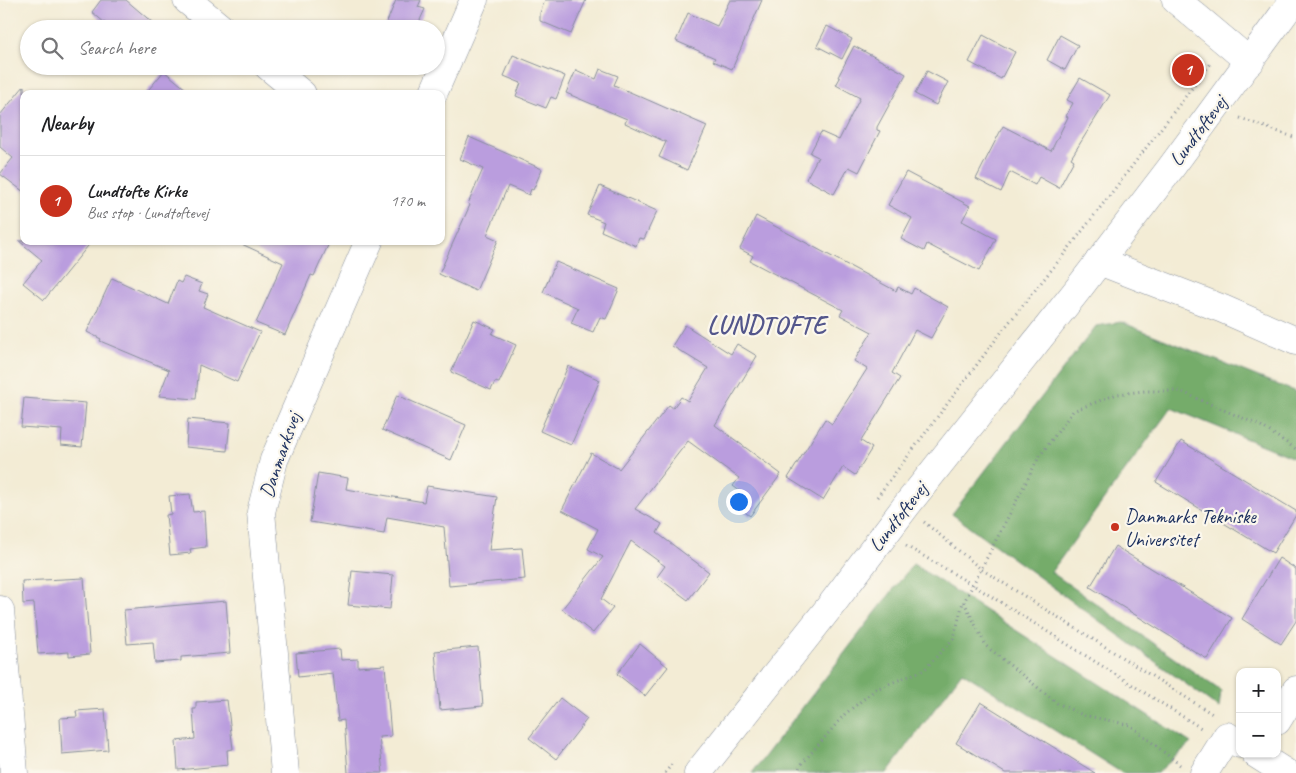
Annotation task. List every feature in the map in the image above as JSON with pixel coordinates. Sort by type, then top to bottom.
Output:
[{"type":"street","points":[[187,0],[211,20]]},
{"type":"street","points":[[445,66],[474,0]]},
{"type":"street","points":[[1176,0],[1250,62]]},
{"type":"street","name":"Lundtoftevej","points":[[688,765],[885,534],[1099,261],[1250,62],[1294,0]]},
{"type":"street","points":[[279,75],[297,90]]},
{"type":"street","points":[[435,90],[441,75]]},
{"type":"street","name":"Danmarksvej","points":[[284,773],[261,512],[274,460],[367,245]]},
{"type":"street","points":[[1099,261],[1223,309],[1296,341]]},
{"type":"street","points":[[0,610],[14,773]]},
{"type":"street","points":[[1281,714],[1296,690]]},
{"type":"street","points":[[1193,769],[1234,740]]},
{"type":"street","points":[[1263,758],[1286,773]]},
{"type":"path","points":[[873,503],[1003,330],[1073,243],[1227,43]]},
{"type":"path","points":[[1238,117],[1296,138]]},
{"type":"path","points":[[798,773],[800,766],[844,714],[876,689],[924,670],[954,638],[964,602],[1039,458],[1073,411],[1118,394],[1145,391],[1180,391],[1261,426],[1296,449]]},
{"type":"path","points":[[906,506],[982,569],[1220,719],[1234,740]]},
{"type":"path","points":[[885,534],[973,586],[1209,734],[1234,740]]},
{"type":"path","points":[[964,602],[986,646],[1057,703],[1083,715],[1130,725],[1193,769]]},
{"type":"path","points":[[665,773],[688,765]]},
{"type":"green space","points":[[1121,322],[1296,392],[1296,459],[1171,408],[1051,572],[1221,691],[1219,708],[952,514],[1096,326]]},
{"type":"green space","points":[[913,564],[1191,743],[1157,773],[1122,773],[962,672],[887,773],[752,773]]},
{"type":"building","points":[[101,0],[126,0],[149,20],[101,20],[92,12]]},
{"type":"building","points":[[396,0],[421,0],[418,7],[425,9],[420,20],[388,20]]},
{"type":"building","points":[[545,0],[586,0],[571,34],[540,21],[540,13]]},
{"type":"building","points":[[730,0],[762,0],[732,69],[713,61],[715,58],[676,41],[688,13],[717,26]]},
{"type":"building","points":[[827,26],[852,39],[842,59],[817,46]]},
{"type":"building","points":[[983,35],[1015,52],[1001,79],[969,62]]},
{"type":"building","points":[[1060,35],[1078,45],[1065,70],[1047,60]]},
{"type":"building","points":[[854,46],[906,74],[877,127],[877,130],[880,131],[859,172],[849,167],[834,194],[806,179],[818,157],[810,153],[821,132],[839,140],[860,98],[836,85],[840,78],[838,77]]},
{"type":"building","points":[[513,55],[565,76],[556,99],[551,97],[546,108],[516,96],[521,83],[504,76]]},
{"type":"building","points":[[600,69],[618,76],[614,85],[707,126],[687,170],[659,157],[666,142],[625,123],[627,119],[566,93],[576,70],[596,79]]},
{"type":"building","points":[[927,71],[948,82],[936,105],[915,94]]},
{"type":"building","points":[[161,75],[169,75],[187,90],[148,90]]},
{"type":"building","points":[[1080,78],[1110,95],[1071,158],[1074,160],[1059,188],[1039,177],[1035,185],[1010,172],[1001,192],[976,179],[1003,126],[1051,151],[1073,103],[1067,100]]},
{"type":"building","points":[[20,91],[20,189],[0,174],[13,158],[0,147],[0,115]]},
{"type":"building","points":[[469,137],[542,169],[529,195],[508,186],[487,235],[498,240],[476,291],[439,274],[470,205],[468,204],[483,169],[460,159]]},
{"type":"building","points":[[906,172],[970,206],[962,221],[996,239],[979,271],[927,244],[924,251],[901,239],[912,218],[888,205]]},
{"type":"building","points":[[600,186],[657,211],[644,239],[639,238],[636,246],[601,231],[604,222],[587,215]]},
{"type":"building","points":[[756,216],[896,291],[898,287],[911,294],[914,288],[948,307],[931,338],[915,330],[892,373],[900,378],[861,441],[872,448],[855,475],[843,467],[823,500],[788,478],[825,419],[832,424],[867,369],[854,361],[872,332],[840,315],[843,310],[750,261],[753,256],[740,249]]},
{"type":"building","points":[[24,245],[89,245],[44,300],[23,283],[42,260]]},
{"type":"building","points":[[244,245],[328,245],[314,276],[311,275],[285,335],[256,323],[283,263]]},
{"type":"building","points":[[556,262],[619,289],[606,319],[600,317],[593,332],[571,323],[578,308],[543,292]]},
{"type":"building","points":[[184,277],[202,284],[199,291],[208,294],[203,307],[260,332],[237,382],[199,365],[196,399],[159,396],[169,370],[100,341],[101,339],[87,332],[112,278],[168,304],[177,281],[181,283]]},
{"type":"building","points":[[474,320],[495,329],[492,334],[516,345],[499,383],[495,382],[491,390],[451,372]]},
{"type":"building","points":[[685,325],[731,354],[737,344],[757,356],[715,425],[781,474],[750,516],[733,503],[741,492],[733,486],[739,478],[688,441],[635,509],[662,524],[657,533],[709,572],[688,600],[657,577],[665,566],[631,541],[601,599],[613,608],[593,633],[562,609],[603,557],[588,549],[598,529],[562,510],[591,453],[619,469],[669,405],[673,408],[681,397],[688,401],[708,368],[672,346]]},
{"type":"building","points":[[568,366],[600,380],[571,445],[540,431]]},
{"type":"building","points":[[397,395],[466,425],[451,460],[382,430]]},
{"type":"building","points":[[24,398],[86,403],[82,447],[61,445],[62,430],[21,427]]},
{"type":"building","points":[[188,419],[230,423],[227,451],[186,447]]},
{"type":"building","points":[[1181,441],[1296,511],[1296,515],[1273,553],[1156,482]]},
{"type":"building","points":[[318,473],[348,478],[346,489],[424,502],[427,486],[497,497],[489,550],[522,548],[525,579],[449,586],[444,527],[387,517],[384,534],[310,522]]},
{"type":"building","points":[[190,494],[193,512],[204,511],[206,547],[190,549],[191,553],[170,555],[166,515],[171,514],[169,496]]},
{"type":"building","points":[[1115,546],[1232,618],[1207,659],[1090,587]]},
{"type":"building","points":[[1279,558],[1296,569],[1296,621],[1281,644],[1242,619]]},
{"type":"building","points":[[352,571],[393,575],[390,609],[348,605]]},
{"type":"building","points":[[84,578],[90,654],[69,656],[69,652],[38,654],[34,603],[23,604],[22,581]]},
{"type":"building","points":[[226,601],[230,653],[181,657],[181,661],[155,663],[153,642],[127,644],[124,610]]},
{"type":"building","points":[[640,644],[668,667],[645,696],[617,674]]},
{"type":"building","points":[[478,647],[483,706],[440,710],[435,651]]},
{"type":"building","points":[[340,649],[341,660],[358,659],[358,667],[385,665],[391,736],[379,737],[383,773],[348,773],[344,720],[338,721],[333,673],[298,677],[296,653]]},
{"type":"building","points":[[560,698],[587,719],[556,759],[529,738]]},
{"type":"building","points":[[227,700],[233,749],[227,750],[228,765],[178,770],[176,741],[195,739],[193,709],[196,709],[196,702]]},
{"type":"building","points":[[981,702],[1095,773],[1005,773],[956,743]]},
{"type":"building","points":[[105,709],[108,750],[62,754],[60,718],[77,717],[76,711]]},
{"type":"place","name":"Lundtofte Kirke","points":[[1188,70]]},
{"type":"place","name":"Danmarks Tekniske Universitet","points":[[1115,527]]},
{"type":"district","name":"LUNDTOFTE","points":[[767,325]]}]
